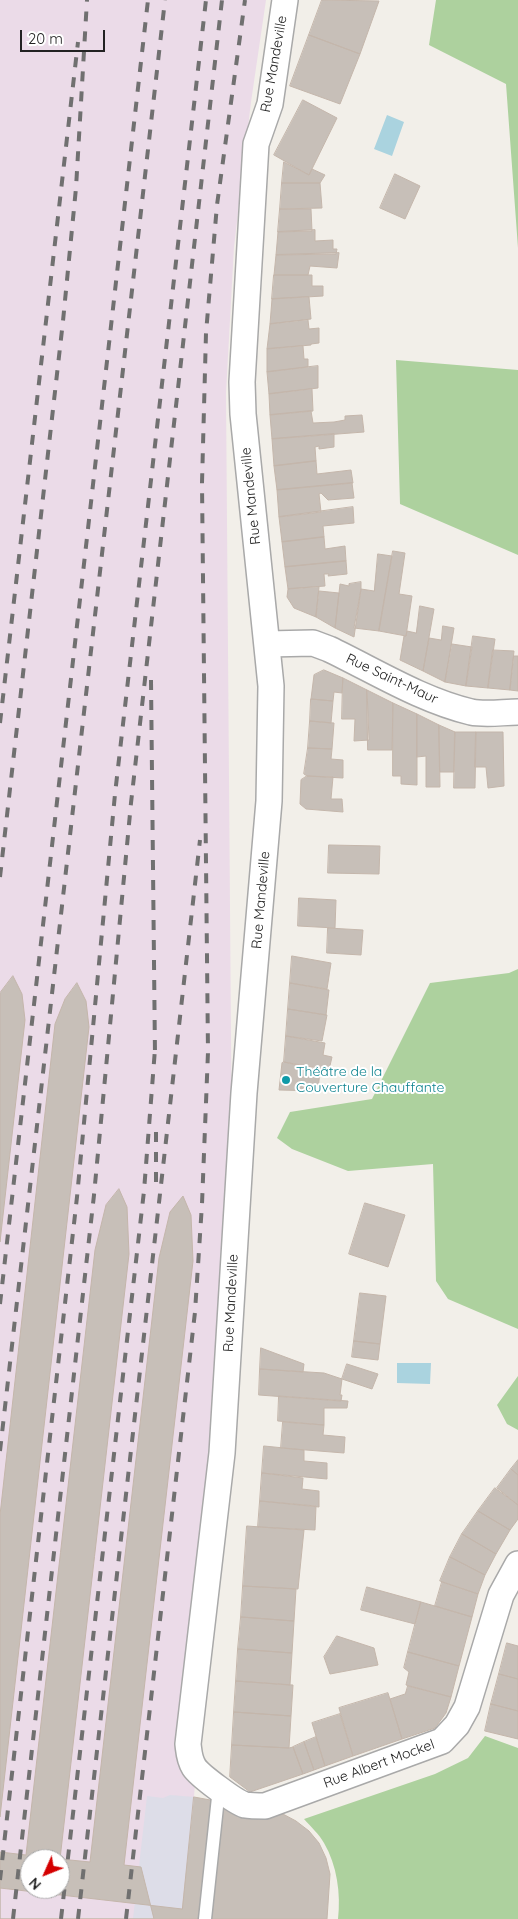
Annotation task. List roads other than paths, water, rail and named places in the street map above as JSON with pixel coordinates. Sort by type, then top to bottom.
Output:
[{"type":"street","name":"Rue Mandeville","points":[[219,1788],[193,1766],[190,1760],[188,1744],[222,1453],[244,1093],[269,801],[271,686],[243,414],[242,382],[256,144],[270,104],[285,0]]},
{"type":"street","name":"Rue Saint-Maur","points":[[268,644],[313,643],[423,695],[450,705],[473,712],[518,712]]},
{"type":"street","name":"Rue Albert Mockel","points":[[219,1788],[231,1798],[245,1804],[265,1806],[442,1741],[457,1725],[467,1707],[501,1594],[518,1564]]},
{"type":"lane","points":[[205,1919],[219,1788]]},
{"type":"water","points":[[387,115],[404,122],[392,156],[374,149]]},
{"type":"water","points":[[397,1363],[431,1363],[430,1384],[397,1383]]},
{"type":"railway","points":[[0,877],[63,321],[76,188],[87,0]]},
{"type":"railway","points":[[0,1304],[148,0]]},
{"type":"railway","points":[[0,1451],[165,0]]},
{"type":"railway","points":[[0,1880],[77,1197],[115,794],[206,0]]},
{"type":"railway","points":[[13,1919],[94,1195],[131,803],[222,0]]},
{"type":"railway","points":[[126,1919],[195,1312],[202,1204],[208,1052],[202,483],[206,333],[217,205],[245,0]]},
{"type":"railway","points":[[0,723],[78,42]]},
{"type":"railway","points":[[151,680],[155,1055]]},
{"type":"railway","points":[[78,1919],[200,840]]},
{"type":"railway","points":[[61,1919],[144,1191],[155,1049]]},
{"type":"railway","points":[[156,1132],[156,1185]]},
{"type":"place","name":"Théâtre de la Couverture Chauffante","points":[[286,1080]]}]
